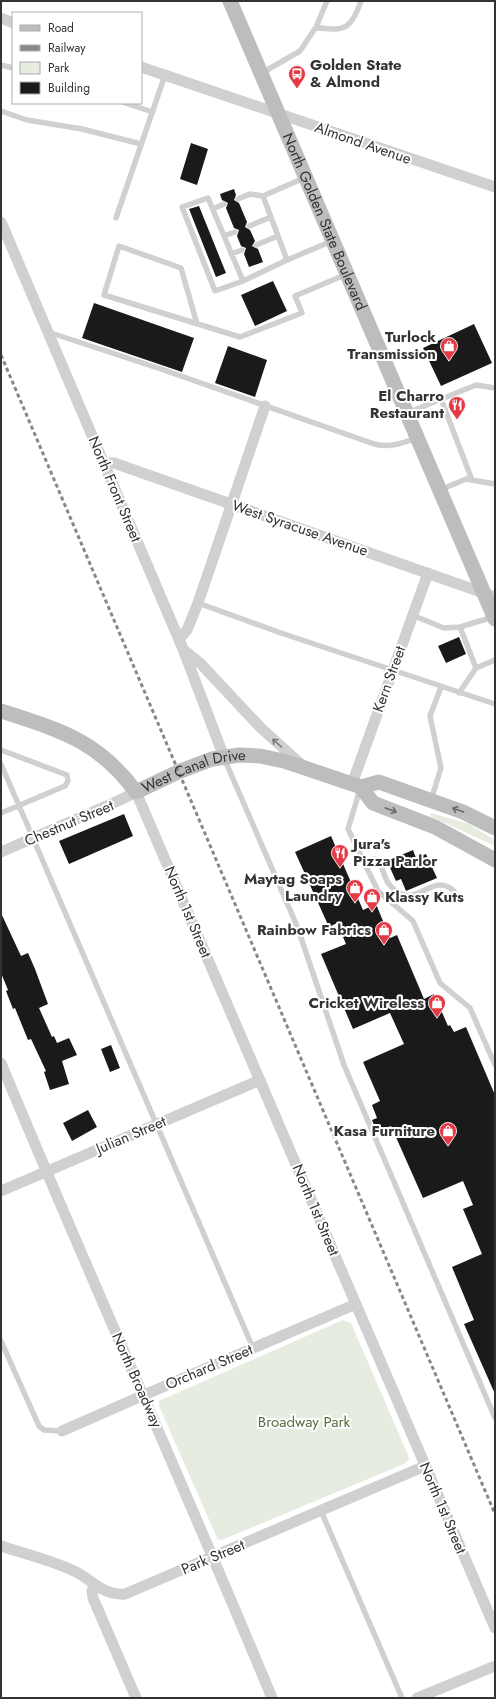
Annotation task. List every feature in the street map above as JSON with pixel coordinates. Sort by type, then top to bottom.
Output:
[{"type":"street","name":"North Golden State Boulevard","points":[[230,1],[440,491],[489,595],[494,618]]},
{"type":"street","points":[[1,18],[12,23]]},
{"type":"street","name":"Almond Avenue","points":[[142,67],[495,187]]},
{"type":"street","name":"North Front Street","points":[[1,222],[179,639],[224,757]]},
{"type":"street","points":[[179,639],[187,630],[198,603],[265,406]]},
{"type":"street","name":"West Syracuse Avenue","points":[[104,463],[114,463],[489,595]]},
{"type":"street","name":"Kern Street","points":[[356,786],[392,671],[428,573]]},
{"type":"street","points":[[183,650],[200,663],[261,728],[306,769]]},
{"type":"street","name":"West Canal Drive","points":[[1,711],[77,738],[110,762],[136,792],[185,769],[212,759],[224,757],[260,756],[272,758],[356,786]]},
{"type":"street","points":[[356,786],[379,782],[471,815],[494,826]]},
{"type":"street","points":[[356,786],[373,803],[435,827],[495,860]]},
{"type":"street","name":"Chestnut Street","points":[[1,852],[136,792]]},
{"type":"street","name":"North 1st Street","points":[[136,792],[495,1628]]},
{"type":"street","name":"North Broadway","points":[[1,1063],[46,1172],[214,1557],[272,1698]]},
{"type":"street","name":"Julian Street","points":[[1,1191],[260,1080]]},
{"type":"street","name":"Orchard Street","points":[[62,1431],[356,1304]]},
{"type":"street","name":"Park Street","points":[[1,1546],[74,1570],[94,1585],[109,1593],[125,1594],[425,1466]]},
{"type":"street","points":[[94,1585],[93,1598],[136,1698]]},
{"type":"street","points":[[417,1698],[495,1666]]},
{"type":"lane","points":[[262,73],[300,51],[316,27],[327,1]]},
{"type":"lane","points":[[316,27],[334,31],[350,25],[356,16],[361,1]]},
{"type":"lane","points":[[1,65],[12,68]]},
{"type":"lane","points":[[116,218],[165,75]]},
{"type":"lane","points":[[127,104],[153,112]]},
{"type":"lane","points":[[1,112],[27,120],[82,129],[142,144]]},
{"type":"lane","points":[[238,199],[250,194],[263,196],[306,177]]},
{"type":"lane","points":[[263,196],[287,260]]},
{"type":"lane","points":[[243,281],[208,198],[182,207],[215,291],[243,281],[333,240]]},
{"type":"lane","points":[[213,209],[224,204]]},
{"type":"lane","points":[[249,226],[271,217]]},
{"type":"lane","points":[[224,236],[235,232]]},
{"type":"lane","points":[[256,245],[278,236]]},
{"type":"lane","points":[[197,324],[181,268],[120,246],[104,295],[197,324],[240,337],[302,313],[295,296],[347,274]]},
{"type":"lane","points":[[231,254],[242,250]]},
{"type":"lane","points":[[48,332],[384,447],[394,446],[418,438]]},
{"type":"lane","points":[[407,413],[476,385],[495,388]]},
{"type":"lane","points":[[441,399],[472,480]]},
{"type":"lane","points":[[440,491],[466,479],[495,484]]},
{"type":"lane","points":[[198,603],[392,671],[495,704]]},
{"type":"lane","points":[[412,615],[444,628],[460,627],[494,618]]},
{"type":"lane","points":[[460,627],[476,668]]},
{"type":"lane","points":[[459,693],[476,668],[495,660]]},
{"type":"lane","points":[[431,800],[441,768],[430,716],[441,687]]},
{"type":"lane","points":[[1,750],[67,775],[68,781],[65,786],[1,813]]},
{"type":"lane","points":[[224,757],[297,926],[344,1065],[495,1418]]},
{"type":"lane","points":[[1,764],[253,1348]]},
{"type":"lane","points":[[356,786],[348,828],[378,891],[413,921],[440,983],[470,1008],[495,1065]]},
{"type":"lane","points":[[365,863],[375,859],[379,861],[388,883],[404,895],[413,895],[441,884],[448,885],[454,891]]},
{"type":"lane","points":[[1,1341],[39,1426],[44,1430],[62,1431]]},
{"type":"lane","points":[[321,1511],[402,1698]]},
{"type":"green space","points":[[431,813],[469,824],[495,840],[495,846],[430,816]]},
{"type":"green space","name":"Broadway Park","points":[[343,1320],[351,1323],[409,1460],[404,1464],[222,1540],[218,1540],[159,1406],[159,1401]]},
{"type":"building","points":[[191,143],[208,149],[197,185],[180,179]]},
{"type":"building","points":[[234,189],[236,195],[234,200],[239,203],[247,222],[245,227],[250,230],[255,241],[252,246],[258,249],[263,262],[249,267],[244,254],[246,248],[241,246],[237,236],[239,230],[234,228],[226,208],[228,203],[222,200],[220,194]]},
{"type":"building","points":[[199,206],[226,273],[216,277],[189,209]]},
{"type":"building","points":[[273,281],[287,311],[255,326],[241,295]]},
{"type":"building","points":[[94,303],[194,338],[182,372],[82,338]]},
{"type":"building","points":[[474,324],[492,363],[441,386],[423,348]]},
{"type":"building","points":[[228,346],[267,360],[255,397],[215,383]]},
{"type":"building","points":[[459,637],[466,654],[446,663],[438,646]]},
{"type":"building","points":[[124,814],[133,836],[69,864],[59,841]]},
{"type":"building","points":[[331,836],[363,910],[376,904],[390,938],[397,935],[424,999],[434,994],[448,1026],[450,1025],[454,1032],[466,1027],[495,1095],[495,1394],[464,1324],[474,1320],[452,1267],[482,1254],[463,1209],[473,1205],[463,1181],[423,1198],[391,1126],[377,1132],[372,1120],[377,1118],[372,1105],[380,1101],[363,1062],[404,1044],[390,1013],[353,1029],[321,954],[346,944],[337,923],[329,927],[295,852]]},
{"type":"building","points":[[413,850],[416,858],[426,854],[437,878],[406,891],[401,879],[396,881],[387,861]]},
{"type":"building","points":[[1,913],[21,956],[28,953],[35,969],[48,1004],[39,1008],[52,1037],[54,1036],[57,1043],[69,1038],[77,1055],[62,1061],[69,1084],[50,1090],[44,1072],[46,1071],[31,1039],[28,1040],[15,1008],[13,1009],[6,991],[8,990],[1,973]]},
{"type":"building","points":[[111,1045],[120,1068],[110,1072],[101,1049]]},
{"type":"building","points":[[88,1110],[97,1127],[72,1141],[63,1123]]},
{"type":"railway","points":[[1,355],[495,1514]]},
{"type":"place","name":"Golden State & Almond","points":[[297,89]]},
{"type":"place","name":"Turlock Transmission","points":[[449,361]]},
{"type":"place","name":"El Charro Restaurant","points":[[457,420]]},
{"type":"place","name":"Jura's Pizza Parlor","points":[[340,868]]},
{"type":"place","name":"Maytag Soaps Laundry","points":[[355,903]]},
{"type":"place","name":"Klassy Kuts","points":[[372,912]]},
{"type":"place","name":"Rainbow Fabrics","points":[[384,945]]},
{"type":"place","name":"Cricket Wireless","points":[[437,1018]]},
{"type":"place","name":"Kasa Furniture","points":[[448,1146]]}]
